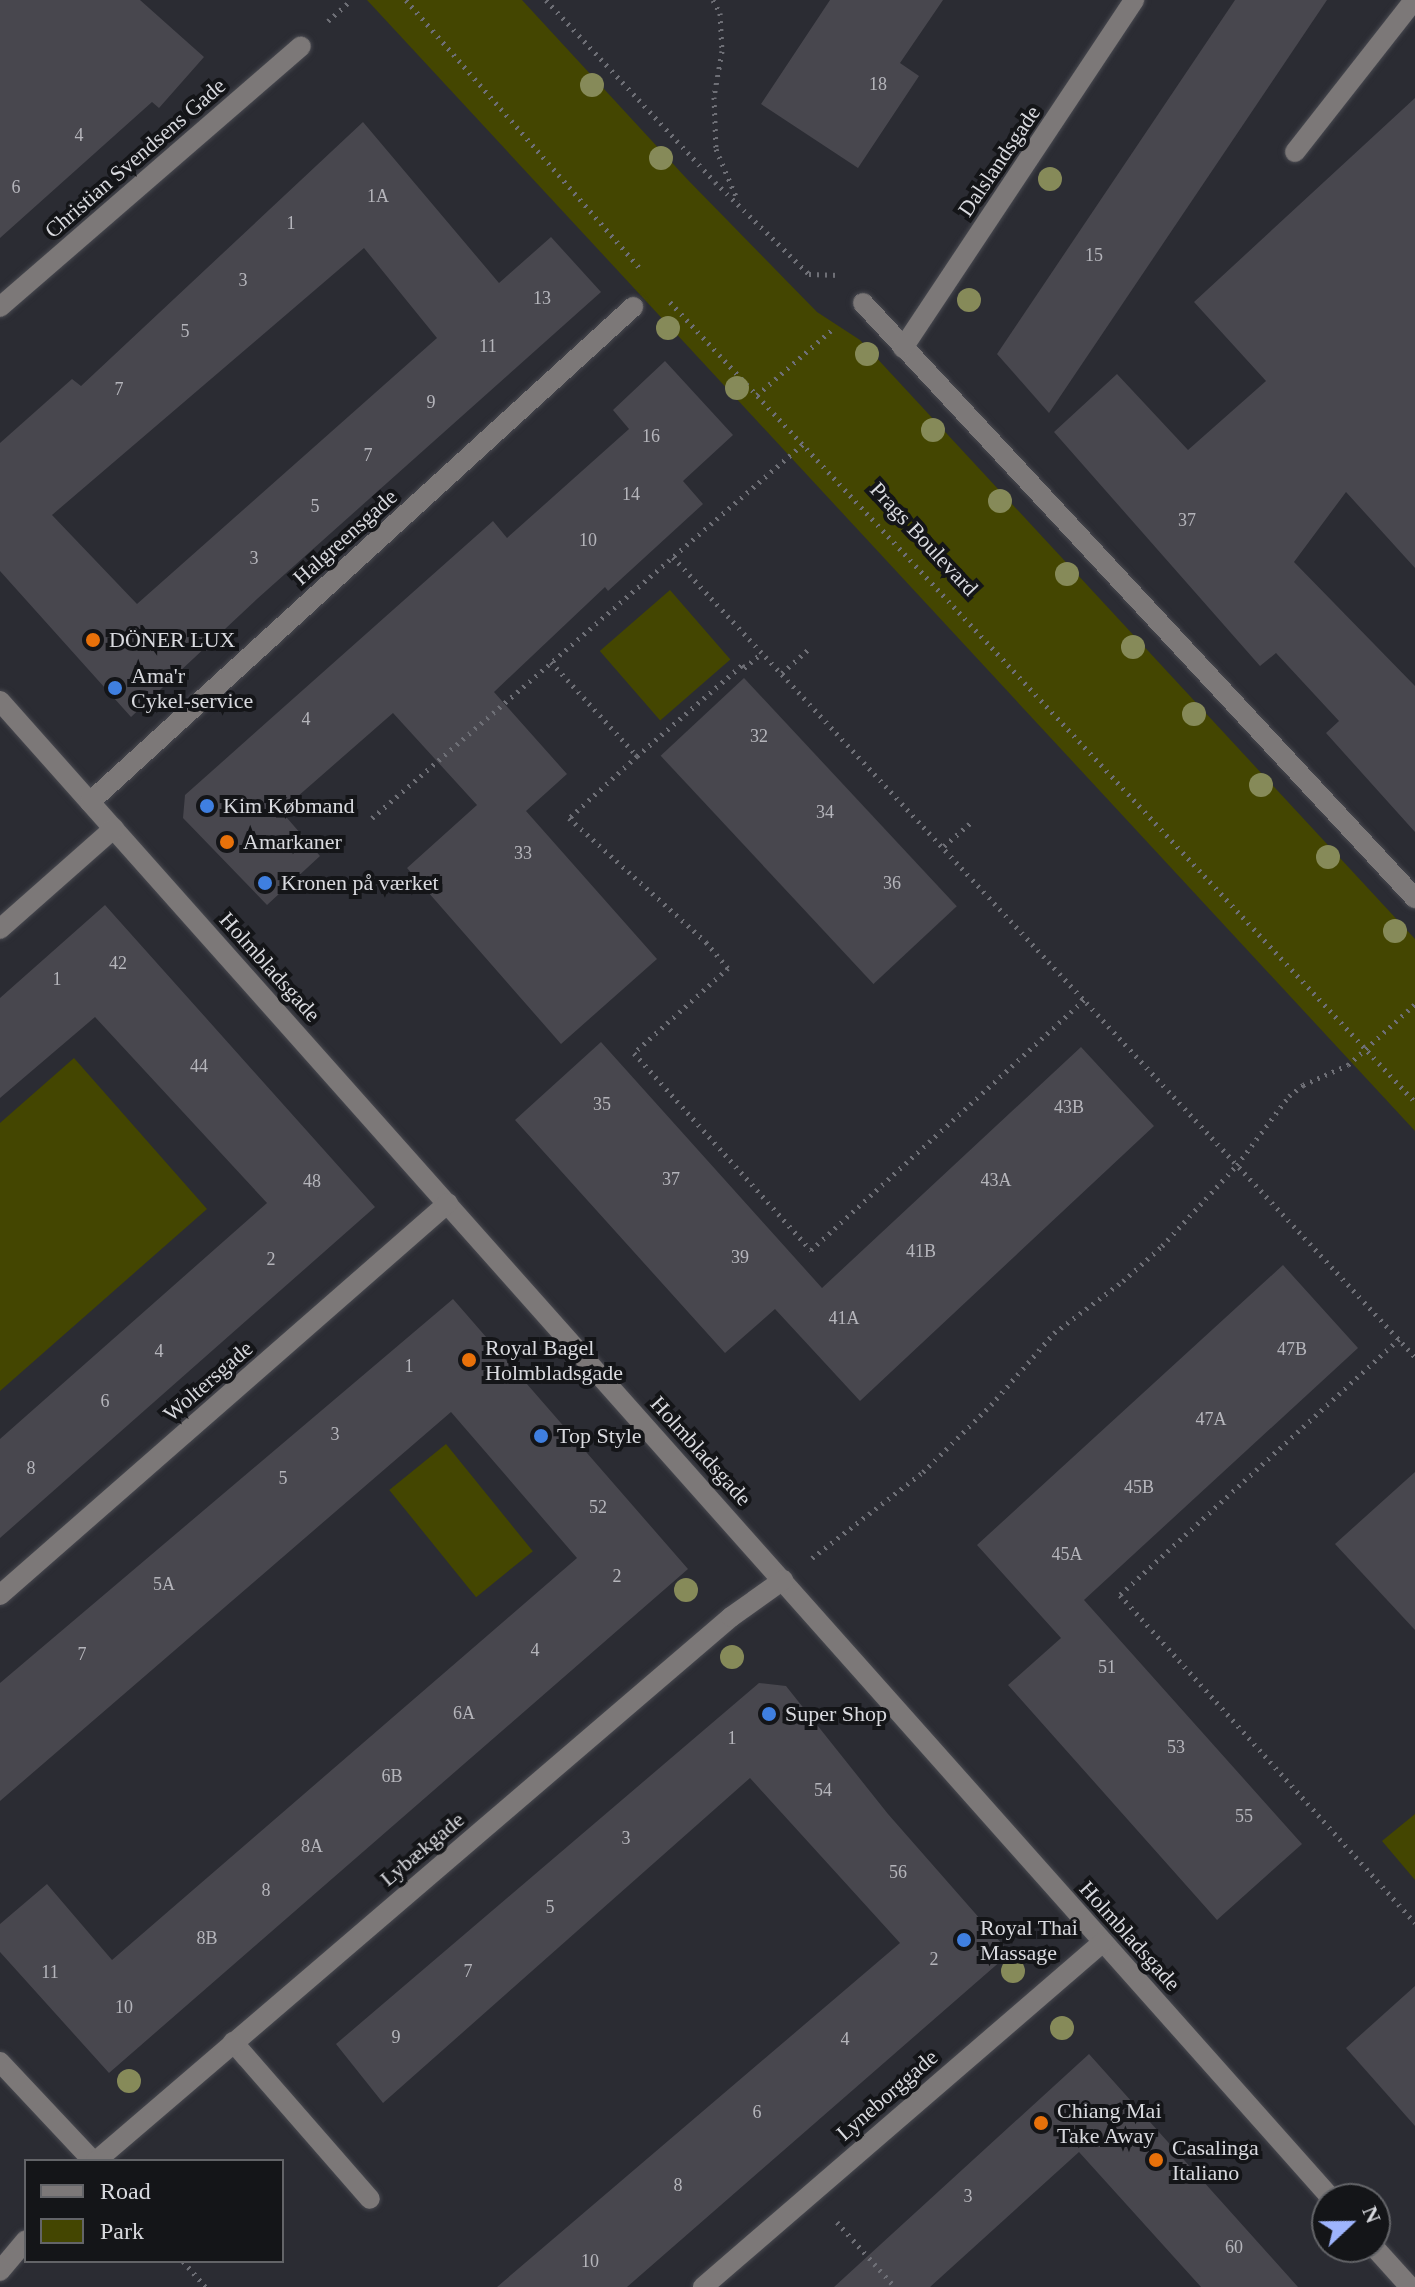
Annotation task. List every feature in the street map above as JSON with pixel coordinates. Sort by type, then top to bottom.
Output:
[{"type":"street","name":"Dalslandsgade","points":[[903,348],[1134,0]]},
{"type":"street","points":[[1295,152],[1414,0]]},
{"type":"street","name":"Christian Svendsens Gade","points":[[0,307],[301,46]]},
{"type":"street","points":[[863,303],[1415,898]]},
{"type":"street","name":"Halgreensgade","points":[[90,802],[633,307]]},
{"type":"street","name":"Holmbladsgade","points":[[0,701],[1318,2183]]},
{"type":"street","points":[[0,929],[114,828]]},
{"type":"street","name":"Woltersgade","points":[[0,1595],[448,1203]]},
{"type":"street","name":"Lybækgade","points":[[96,2159],[731,1617],[783,1580]]},
{"type":"street","name":"Lyneborggade","points":[[703,2287],[1103,1942]]},
{"type":"street","points":[[233,2042],[370,2199]]},
{"type":"street","points":[[0,2062],[92,2159]]},
{"type":"street","points":[[0,2271],[24,2242]]},
{"type":"street","points":[[1388,2263],[1410,2287]]},
{"type":"path","points":[[406,0],[645,275]]},
{"type":"path","points":[[546,0],[740,206],[809,274],[844,275],[863,303],[757,395]]},
{"type":"path","points":[[713,0],[720,13],[722,51],[714,97],[716,149],[740,206]]},
{"type":"path","name":"Prags Boulevard","points":[[665,296],[1415,1102]]},
{"type":"path","points":[[372,818],[803,444]]},
{"type":"path","points":[[673,557],[1086,998],[1415,1357]]},
{"type":"path","points":[[782,673],[810,648]]},
{"type":"path","points":[[762,653],[744,668],[742,665],[569,818],[706,942],[728,968],[634,1053],[811,1250],[1086,998]]},
{"type":"path","points":[[551,662],[637,756]]},
{"type":"path","points":[[944,846],[972,822]]},
{"type":"path","points":[[783,1580],[923,1472],[991,1405],[1054,1333],[1123,1281],[1162,1246],[1237,1165],[1289,1096],[1303,1085],[1348,1065],[1415,1004]]},
{"type":"path","points":[[1399,1339],[1120,1595],[1415,1923]]},
{"type":"path","points":[[811,2192],[895,2287]]},
{"type":"path","points":[[185,2263],[206,2287]]},
{"type":"green space","points":[[367,0],[522,0],[687,179],[817,312],[860,340],[1415,939],[1415,1131]]},
{"type":"green space","points":[[670,590],[730,659],[660,720],[600,651]]},
{"type":"green space","points":[[74,1058],[207,1209],[0,1391],[0,1123]]},
{"type":"green space","points":[[446,1444],[533,1551],[476,1597],[389,1490]]},
{"type":"green space","points":[[1415,1814],[1415,1880],[1382,1841]]},
{"type":"building","points":[[0,0],[140,0],[204,57],[159,108],[152,102],[0,238]]},
{"type":"building","points":[[830,0],[943,0],[900,63],[919,76],[858,168],[761,104]]},
{"type":"building","points":[[1235,0],[1327,0],[1049,413],[997,354]]},
{"type":"building","points":[[1415,98],[1415,568],[1346,492],[1294,562],[1415,686],[1415,832],[1326,733],[1339,721],[1276,653],[1260,666],[1054,432],[1117,374],[1188,450],[1266,381],[1194,302]]},
{"type":"building","points":[[363,122],[499,283],[551,237],[601,292],[257,599],[131,717],[0,571],[0,443],[72,379],[81,386]],"holes":[[[364,248],[437,338],[137,604],[52,515]]]},
{"type":"building","points":[[665,361],[733,435],[683,481],[703,504],[608,591],[605,587],[494,692],[567,774],[526,811],[657,959],[561,1044],[407,868],[477,805],[393,713],[281,811],[320,856],[267,905],[183,818],[185,795],[493,521],[507,538],[629,429],[613,410]]},
{"type":"building","points":[[744,678],[957,906],[873,984],[661,756]]},
{"type":"building","points":[[105,905],[375,1207],[0,1538],[0,1439],[267,1203],[95,1017],[0,1098],[0,998]]},
{"type":"building","points":[[601,1042],[822,1288],[1081,1047],[1154,1126],[860,1401],[775,1309],[725,1353],[515,1120]]},
{"type":"building","points":[[1283,1265],[1358,1348],[1084,1600],[1302,1844],[1217,1920],[1008,1685],[1061,1638],[977,1545]]},
{"type":"building","points":[[453,1299],[688,1569],[109,2073],[0,1952],[0,1924],[47,1884],[112,1960],[577,1558],[451,1412],[0,1801],[0,1683]]},
{"type":"building","points":[[1415,1472],[1415,1630],[1335,1544]]},
{"type":"building","points":[[759,1683],[786,1686],[888,1814],[1010,1953],[627,2287],[497,2287],[900,1943],[750,1778],[383,2103],[336,2044]]},
{"type":"building","points":[[1415,1986],[1415,2126],[1346,2048]]},
{"type":"building","points":[[1089,2054],[1298,2287],[1201,2287],[1079,2152],[930,2287],[834,2287]]},
{"type":"place","name":"DÖNER LUX","points":[[93,640]]},
{"type":"place","name":"Ama'r Cykel-service","points":[[115,688]]},
{"type":"place","name":"Kim Købmand","points":[[207,806]]},
{"type":"place","name":"Amarkaner","points":[[227,842]]},
{"type":"place","name":"Kronen på værket","points":[[265,883]]},
{"type":"place","name":"Royal Bagel Holmbladsgade","points":[[469,1360]]},
{"type":"place","name":"Top Style","points":[[541,1436]]},
{"type":"place","name":"Super Shop","points":[[769,1714]]},
{"type":"place","name":"Royal Thai Massage","points":[[964,1940]]},
{"type":"place","name":"Chiang Mai Take Away","points":[[1041,2123]]},
{"type":"place","name":"Casalinga Italiano","points":[[1156,2160]]}]
